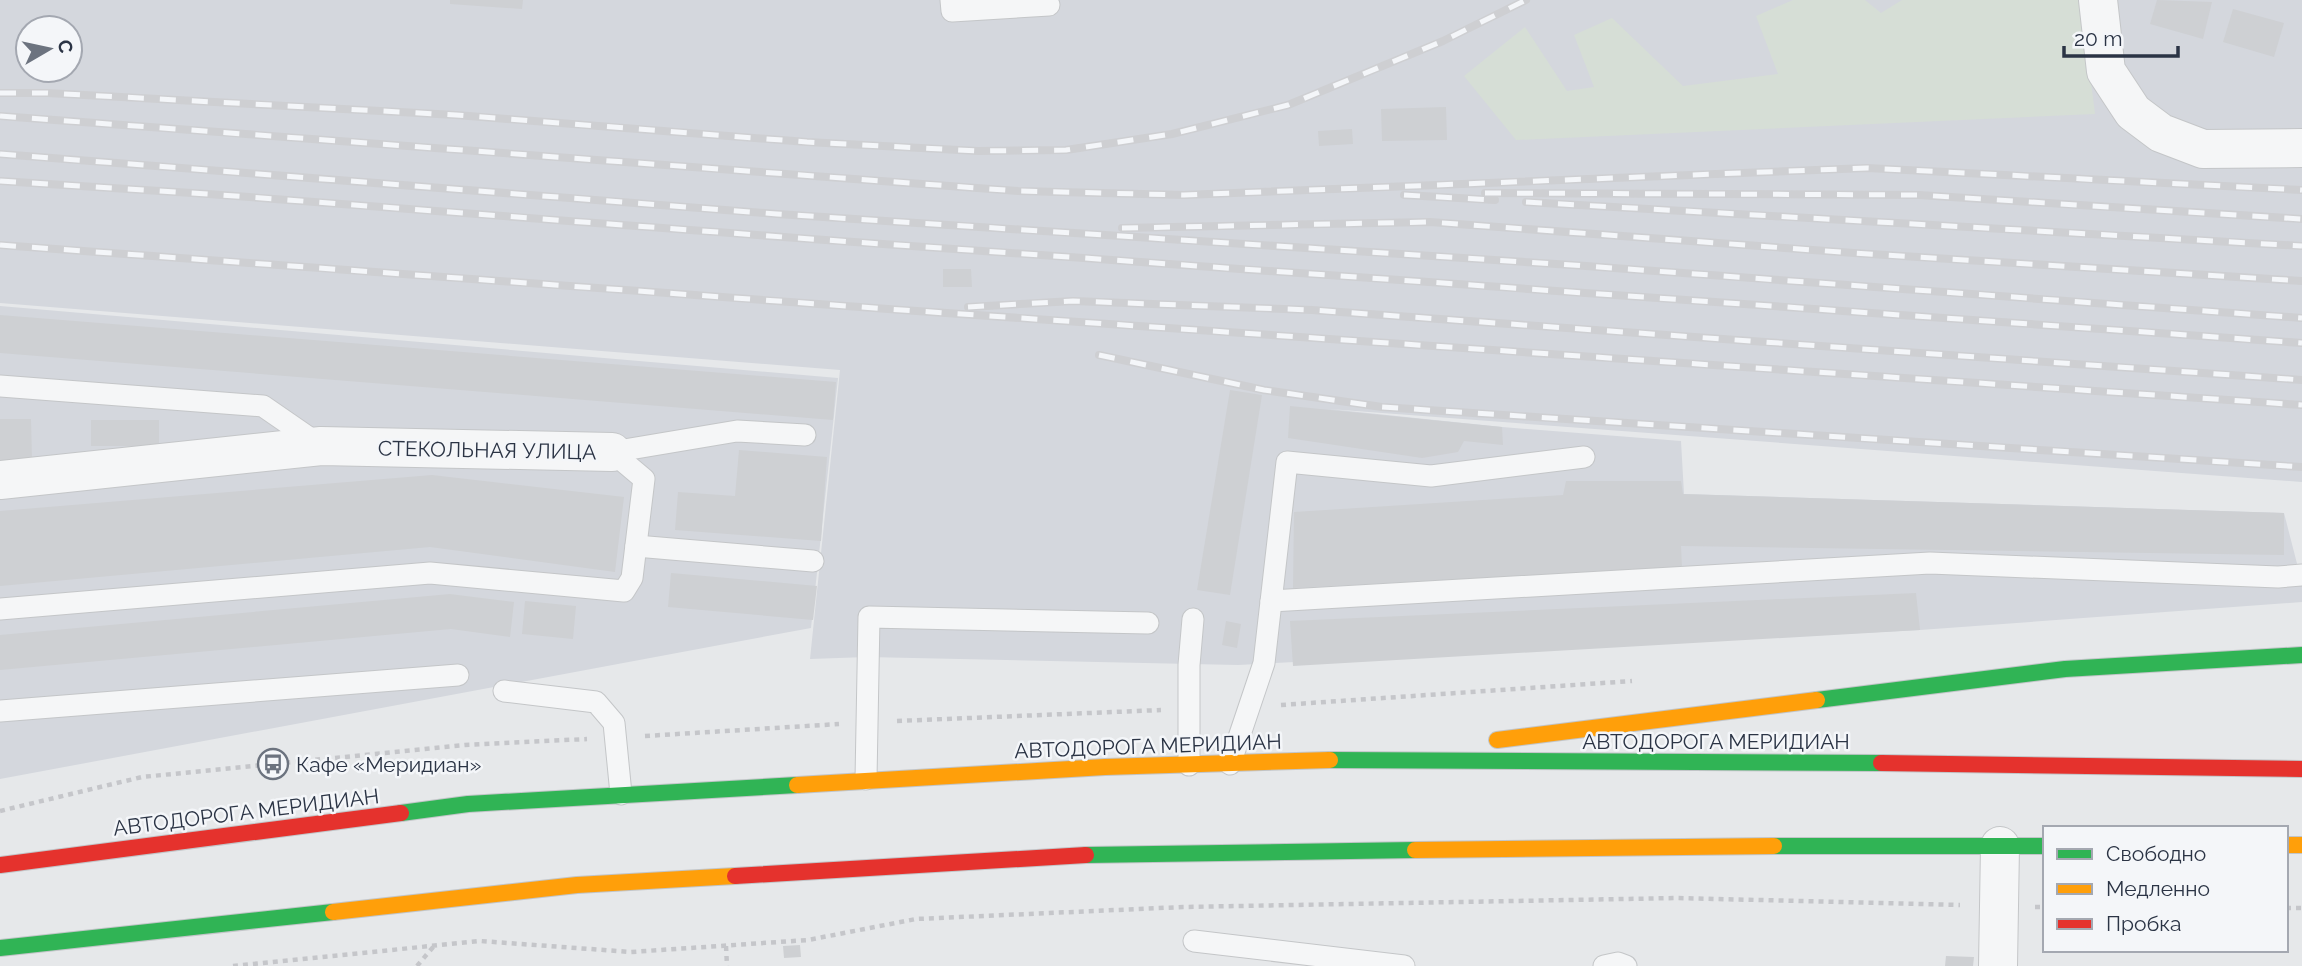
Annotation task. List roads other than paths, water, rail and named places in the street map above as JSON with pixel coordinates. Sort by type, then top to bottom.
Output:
[{"type":"main road","points":[[1341,760],[1984,678],[2146,663],[2302,655]]},
{"type":"main road","name":"АВТОДОРОГА МЕРИДИАН","points":[[0,865],[468,804],[1105,767],[1341,760],[2029,764],[2302,769]]},
{"type":"main road","points":[[0,948],[577,885],[1086,855],[1690,846],[2043,846]]},
{"type":"street","points":[[2098,0],[2106,71],[2133,112],[2161,133],[2203,149],[2302,148]]},
{"type":"street","name":"СТЕКОЛЬНАЯ УЛИЦА","points":[[0,480],[321,446],[612,452]]},
{"type":"street","points":[[1998,966],[2000,846]]},
{"type":"lane","points":[[951,0],[952,11],[1049,5]]},
{"type":"lane","points":[[0,386],[263,406],[321,446]]},
{"type":"lane","points":[[612,452],[737,431],[805,435]]},
{"type":"lane","name":"СТЕКОЛЬНАЯ УЛИЦА","points":[[0,609],[430,573],[624,592],[632,578],[644,479],[612,452]]},
{"type":"lane","points":[[1230,765],[1264,663],[1287,462],[1431,477],[1584,457]]},
{"type":"lane","points":[[636,546],[813,561]]},
{"type":"lane","points":[[1271,601],[1930,563],[2278,577],[2302,575]]},
{"type":"lane","points":[[866,779],[869,617],[1148,623]]},
{"type":"lane","points":[[1189,765],[1189,665],[1193,619]]},
{"type":"lane","points":[[0,711],[458,675]]},
{"type":"lane","points":[[504,691],[596,702],[614,723],[621,794]]},
{"type":"lane","points":[[1194,941],[1404,966]]},
{"type":"lane","points":[[1604,966],[1618,963],[1626,966]]},
{"type":"railway","points":[[0,93],[47,93],[456,115],[807,142],[978,151],[1066,150],[1172,134],[1288,105],[1443,41],[1526,0]]},
{"type":"railway","points":[[0,116],[1018,191],[1184,195],[1867,168],[2302,190]]},
{"type":"railway","points":[[0,154],[777,214],[1572,265],[2302,318]]},
{"type":"railway","points":[[0,181],[2302,343]]},
{"type":"railway","points":[[1485,193],[1919,195],[2302,219]]},
{"type":"railway","points":[[1404,195],[1495,200]]},
{"type":"railway","points":[[1526,202],[2302,246]]},
{"type":"railway","points":[[1122,228],[1430,222],[1854,253],[2302,281]]},
{"type":"railway","points":[[0,245],[902,310],[2302,405]]},
{"type":"railway","points":[[968,307],[1073,301],[1312,310],[2302,380]]},
{"type":"railway","points":[[1099,355],[1264,390],[1382,407],[2302,467]]},
{"type":"place","name":"Кафе «Меридиан»","points":[[273,764]]}]
